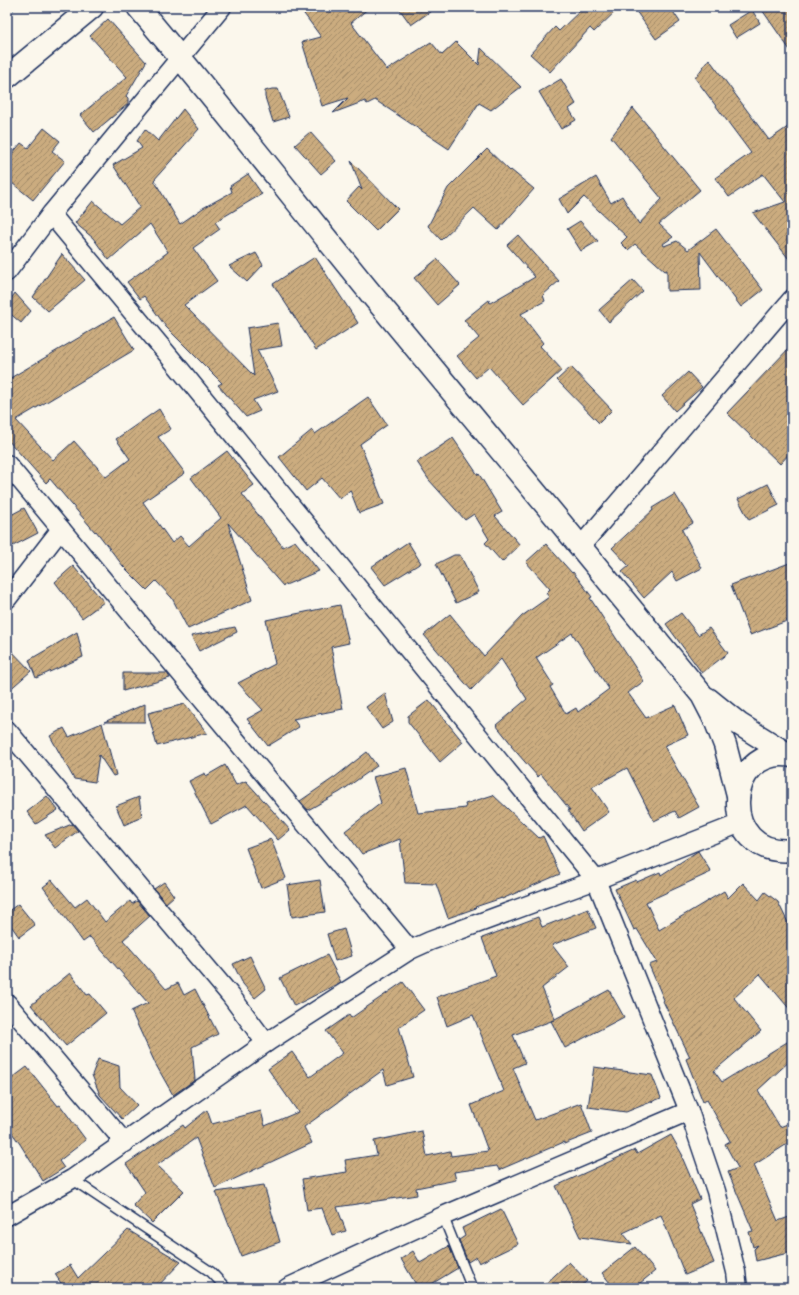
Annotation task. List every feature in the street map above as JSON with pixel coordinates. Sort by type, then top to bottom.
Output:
[{"type":"main road","points":[[7,77],[92,7]]},
{"type":"main road","points":[[138,7],[702,695],[716,722],[738,795]]},
{"type":"main road","points":[[702,695],[744,728],[790,756]]},
{"type":"main road","points":[[790,756],[771,757],[755,765],[744,779],[738,795],[737,806],[741,822],[756,842],[782,850],[792,866]]},
{"type":"street","points":[[7,272],[51,214],[222,7]]},
{"type":"street","points":[[51,214],[193,385],[596,880],[689,1111],[716,1191],[736,1272],[738,1288]]},
{"type":"street","points":[[581,546],[792,299]]},
{"type":"street","points":[[7,464],[410,950]]},
{"type":"street","points":[[7,599],[61,529]]},
{"type":"street","points":[[7,730],[231,996],[266,1043]]},
{"type":"street","points":[[7,1216],[72,1179],[266,1043],[410,950],[430,941],[596,880],[741,822]]},
{"type":"street","points":[[7,1003],[125,1143]]},
{"type":"street","points":[[287,1288],[443,1216],[689,1111]]},
{"type":"lane","points":[[72,1179],[211,1272],[226,1288]]},
{"type":"lane","points":[[443,1216],[472,1288]]},
{"type":"building","points":[[299,7],[370,7],[351,23],[387,70],[431,42],[442,55],[456,42],[479,65],[481,48],[521,87],[491,110],[479,103],[449,149],[375,100],[367,104],[365,101],[333,113],[348,98],[322,106],[302,42],[321,37]]},
{"type":"building","points":[[398,7],[437,7],[411,25]]},
{"type":"building","points":[[584,7],[620,7],[594,32],[590,28],[550,72],[530,54],[555,27],[559,31]]},
{"type":"building","points":[[633,7],[670,7],[680,22],[656,39]]},
{"type":"building","points":[[760,7],[792,7],[792,53]]},
{"type":"building","points":[[752,10],[760,23],[736,38],[728,25]]},
{"type":"building","points":[[108,19],[146,62],[126,96],[128,98],[128,104],[94,132],[80,115],[127,77],[90,36]]},
{"type":"building","points":[[709,59],[769,140],[792,124],[792,263],[753,213],[785,202],[763,174],[729,197],[715,178],[751,153],[695,78]]},
{"type":"building","points":[[561,79],[576,104],[569,109],[576,120],[561,129],[539,92]]},
{"type":"building","points":[[278,89],[289,117],[273,122],[265,97],[265,91]]},
{"type":"building","points":[[633,108],[700,190],[659,224],[673,237],[663,244],[664,246],[677,241],[688,250],[716,229],[763,290],[741,307],[700,252],[701,290],[667,291],[667,270],[665,271],[635,244],[628,250],[621,243],[627,237],[584,197],[567,214],[559,199],[596,177],[611,203],[622,196],[639,224],[662,199],[611,137]]},
{"type":"building","points":[[183,109],[199,129],[154,180],[180,224],[203,208],[232,192],[230,186],[248,174],[262,194],[215,222],[220,229],[193,248],[217,281],[184,305],[254,376],[247,328],[278,323],[282,346],[257,350],[278,391],[253,400],[260,411],[246,417],[218,385],[222,383],[166,327],[144,296],[140,299],[127,282],[168,252],[150,224],[109,260],[93,238],[75,223],[93,201],[120,224],[140,207],[113,165],[142,148],[137,141],[145,129],[158,141]]},
{"type":"building","points":[[44,128],[60,141],[52,151],[65,161],[33,200],[7,179],[7,160],[21,143],[28,148]]},
{"type":"building","points":[[310,132],[336,161],[321,174],[295,145]]},
{"type":"building","points":[[487,149],[510,171],[511,170],[534,189],[498,230],[474,208],[441,240],[428,226],[448,188]]},
{"type":"building","points":[[351,161],[398,209],[376,231],[346,201],[359,187],[362,190]]},
{"type":"building","points":[[580,221],[598,241],[581,251],[567,229]]},
{"type":"building","points":[[518,235],[559,281],[543,295],[545,301],[521,314],[543,343],[540,346],[562,370],[523,405],[489,367],[476,378],[457,356],[479,338],[464,320],[489,300],[490,303],[535,277],[507,245]]},
{"type":"building","points":[[256,253],[263,265],[247,282],[229,266]]},
{"type":"building","points":[[62,254],[85,280],[48,311],[33,297]]},
{"type":"building","points":[[315,257],[358,323],[316,350],[273,284]]},
{"type":"building","points":[[437,259],[460,285],[437,305],[414,278]]},
{"type":"building","points":[[633,280],[643,291],[609,322],[599,310]]},
{"type":"building","points":[[15,293],[31,311],[21,323],[7,311],[7,305]]},
{"type":"building","points":[[114,317],[134,350],[16,420],[53,460],[74,441],[106,477],[130,459],[116,439],[159,409],[171,429],[158,437],[185,473],[143,502],[172,543],[180,536],[189,546],[221,518],[191,478],[227,451],[254,485],[242,494],[283,547],[295,541],[319,571],[283,586],[228,523],[252,600],[188,629],[172,598],[156,581],[147,590],[123,566],[96,531],[95,532],[50,479],[46,483],[7,439],[7,380]]},
{"type":"building","points":[[792,345],[792,451],[780,464],[727,413]]},
{"type":"building","points":[[571,367],[612,410],[599,423],[557,380]]},
{"type":"building","points":[[688,372],[702,387],[675,411],[662,396]]},
{"type":"building","points":[[368,397],[387,425],[360,444],[384,504],[359,513],[350,490],[340,499],[322,478],[306,491],[279,457],[312,430],[315,434]]},
{"type":"building","points":[[453,438],[478,475],[479,474],[502,512],[495,516],[520,545],[502,562],[485,543],[489,539],[474,514],[465,520],[429,480],[417,462]]},
{"type":"building","points":[[768,484],[779,505],[749,520],[738,499]]},
{"type":"building","points":[[675,494],[693,523],[682,530],[702,568],[677,581],[672,572],[644,598],[622,572],[629,566],[612,548],[653,510],[652,508]]},
{"type":"building","points":[[24,508],[38,533],[7,549],[7,517]]},
{"type":"building","points":[[408,542],[421,563],[385,585],[371,567]]},
{"type":"building","points":[[546,544],[572,573],[573,572],[592,597],[590,598],[644,681],[628,693],[646,718],[675,705],[688,735],[664,746],[699,807],[679,818],[675,811],[654,821],[627,768],[592,787],[609,812],[582,831],[568,810],[570,810],[541,774],[538,777],[511,746],[512,745],[496,725],[527,699],[501,659],[471,690],[424,635],[450,614],[484,656],[522,616],[549,597],[546,593],[550,589],[526,562]],"holes":[[[572,633],[609,689],[578,712],[576,708],[566,714],[550,687],[553,685],[536,658]]]},
{"type":"building","points":[[454,555],[460,555],[479,592],[456,603],[436,564]]},
{"type":"building","points":[[792,562],[792,619],[750,635],[731,585]]},
{"type":"building","points":[[73,566],[104,602],[82,618],[55,582]]},
{"type":"building","points":[[340,605],[349,643],[331,647],[343,709],[293,719],[299,727],[268,746],[247,719],[263,710],[238,683],[275,664],[266,620]]},
{"type":"building","points":[[681,613],[698,635],[709,628],[728,653],[702,673],[666,624]]},
{"type":"building","points":[[235,627],[237,632],[199,651],[191,636]]},
{"type":"building","points":[[77,632],[83,657],[36,678],[29,660]]},
{"type":"building","points":[[7,646],[31,671],[7,692]]},
{"type":"building","points":[[123,673],[167,673],[170,678],[123,691]]},
{"type":"building","points":[[385,693],[393,722],[382,729],[366,707]]},
{"type":"building","points":[[429,700],[463,742],[440,762],[408,722],[408,716]]},
{"type":"building","points":[[145,704],[145,722],[104,722]]},
{"type":"building","points":[[185,704],[207,733],[157,746],[148,713]]},
{"type":"building","points":[[102,723],[116,775],[113,776],[99,755],[95,782],[74,779],[50,736],[64,728],[69,737]]},
{"type":"building","points":[[367,752],[377,766],[340,792],[308,810],[300,801],[335,777]]},
{"type":"building","points":[[225,765],[236,785],[246,781],[290,830],[278,840],[247,805],[211,824],[189,781],[205,773],[206,776]]},
{"type":"building","points":[[406,768],[418,813],[466,808],[465,804],[493,795],[539,838],[543,836],[560,874],[502,899],[475,907],[476,908],[448,918],[436,884],[405,883],[400,839],[362,854],[345,831],[381,803],[373,777]]},
{"type":"building","points":[[47,796],[58,810],[36,824],[27,812]]},
{"type":"building","points":[[139,797],[142,817],[124,825],[116,806]]},
{"type":"building","points":[[72,824],[78,831],[55,848],[45,835]]},
{"type":"building","points":[[271,839],[286,878],[261,888],[246,848]]},
{"type":"building","points":[[698,851],[711,872],[646,902],[659,930],[724,891],[728,898],[743,883],[759,900],[765,892],[778,902],[792,931],[792,1012],[760,974],[734,998],[761,1031],[714,1071],[722,1082],[792,1039],[792,1059],[758,1090],[780,1127],[792,1122],[792,1141],[754,1165],[778,1221],[792,1216],[792,1252],[756,1261],[754,1249],[758,1245],[753,1247],[749,1232],[753,1231],[728,1172],[738,1168],[725,1144],[730,1141],[707,1100],[703,1102],[686,1059],[690,1057],[663,1001],[664,1000],[649,965],[657,962],[637,929],[634,930],[615,889],[636,880],[637,882],[660,872],[661,875]]},
{"type":"building","points":[[52,880],[75,907],[87,898],[105,922],[130,901],[132,904],[137,901],[150,916],[123,940],[166,989],[178,983],[184,995],[195,989],[218,1034],[192,1047],[195,1080],[173,1095],[156,1065],[131,1011],[148,1003],[90,937],[83,942],[43,887]]},
{"type":"building","points":[[320,880],[325,912],[292,917],[287,885]]},
{"type":"building","points":[[164,882],[174,896],[166,903],[154,889]]},
{"type":"building","points":[[18,904],[35,925],[19,937],[7,920],[7,912]]},
{"type":"building","points":[[588,909],[596,928],[552,945],[569,967],[542,988],[555,1019],[609,990],[624,1017],[565,1048],[551,1021],[513,1035],[525,1063],[513,1068],[535,1120],[581,1103],[592,1133],[564,1144],[564,1142],[499,1170],[497,1166],[454,1172],[456,1180],[416,1188],[417,1195],[337,1207],[346,1231],[332,1235],[322,1208],[307,1210],[302,1179],[347,1172],[345,1160],[377,1155],[374,1141],[422,1131],[427,1156],[450,1151],[451,1156],[488,1151],[471,1105],[504,1091],[473,1015],[447,1026],[437,997],[496,976],[482,938],[538,917],[542,927]]},
{"type":"building","points":[[344,929],[352,956],[335,961],[327,934]]},
{"type":"building","points":[[327,955],[341,982],[294,1006],[280,978]]},
{"type":"building","points":[[250,956],[266,989],[255,998],[243,984],[233,964]]},
{"type":"building","points":[[70,973],[87,995],[90,994],[106,1013],[66,1046],[31,1005]]},
{"type":"building","points":[[403,982],[424,1010],[399,1027],[413,1077],[387,1085],[383,1070],[304,1127],[312,1143],[215,1188],[196,1138],[157,1165],[184,1191],[152,1223],[133,1205],[145,1192],[126,1164],[183,1125],[185,1128],[207,1110],[212,1124],[261,1111],[265,1126],[298,1112],[268,1069],[292,1052],[310,1077],[343,1053],[326,1031],[349,1015],[351,1018]]},
{"type":"building","points":[[98,1059],[119,1066],[120,1087],[137,1105],[122,1119],[100,1095],[92,1075]]},
{"type":"building","points":[[27,1067],[58,1106],[60,1105],[86,1140],[59,1161],[64,1168],[43,1181],[7,1126],[7,1082]]},
{"type":"building","points":[[594,1067],[652,1075],[661,1098],[626,1112],[588,1107]]},
{"type":"building","points":[[671,1135],[683,1156],[682,1157],[700,1199],[690,1204],[714,1263],[685,1275],[661,1215],[623,1233],[632,1244],[580,1237],[556,1186],[635,1150],[637,1154]]},
{"type":"building","points":[[264,1185],[280,1242],[241,1256],[216,1192]]},
{"type":"building","points":[[501,1209],[518,1244],[479,1263],[476,1257],[468,1262],[459,1240],[465,1236],[462,1228]]},
{"type":"building","points":[[128,1230],[181,1262],[156,1288],[64,1288],[55,1274],[70,1265],[78,1278]]},
{"type":"building","points":[[449,1246],[458,1268],[425,1288],[418,1288],[401,1259],[413,1251],[420,1263]]},
{"type":"building","points":[[635,1247],[655,1271],[634,1288],[614,1288],[602,1273]]},
{"type":"building","points":[[569,1262],[587,1281],[579,1288],[541,1288]]},
{"type":"waterway","points":[[7,12],[13,7]]}]
